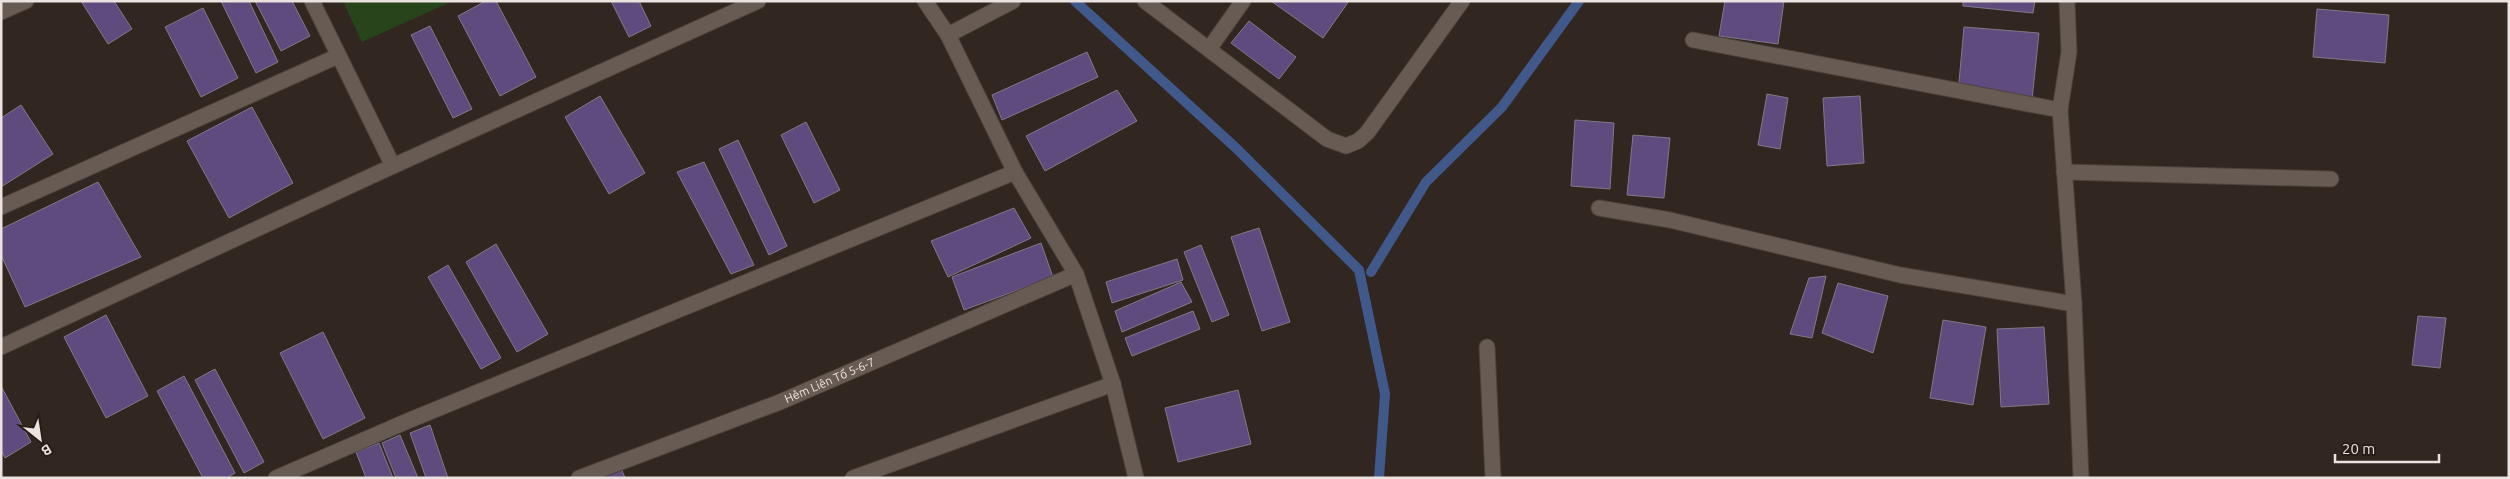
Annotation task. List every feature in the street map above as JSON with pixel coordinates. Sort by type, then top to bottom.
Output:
[{"type":"street","points":[[1,12],[26,1]]},
{"type":"street","points":[[312,1],[393,166]]},
{"type":"street","points":[[1,347],[393,166],[758,1]]},
{"type":"street","points":[[925,1],[948,35],[1015,172],[1076,274],[1113,384],[1136,478]]},
{"type":"street","points":[[948,35],[1013,1]]},
{"type":"street","points":[[1145,1],[1327,139],[1346,146],[1358,141],[1367,133],[1462,1]]},
{"type":"street","points":[[1209,49],[1244,1]]},
{"type":"street","points":[[2067,1],[2069,52],[2060,110],[2074,304],[2081,478]]},
{"type":"street","points":[[1693,40],[2060,110]]},
{"type":"street","points":[[1,207],[338,56]]},
{"type":"street","points":[[276,478],[419,417],[1015,172]]},
{"type":"street","points":[[2064,172],[2331,179]]},
{"type":"street","points":[[1599,208],[1670,220],[1900,275],[2074,304]]},
{"type":"street","name":"Hẻm Liên Tổ 5-6-7","points":[[579,478],[780,402],[1076,274]]},
{"type":"street","points":[[1487,347],[1493,478]]},
{"type":"street","points":[[853,478],[1113,384]]},
{"type":"green space","points":[[343,1],[453,1],[362,42]]},
{"type":"building","points":[[81,1],[114,1],[132,29],[108,44]]},
{"type":"building","points":[[221,1],[249,1],[278,62],[256,73]]},
{"type":"building","points":[[255,1],[292,1],[310,36],[281,51]]},
{"type":"building","points":[[486,1],[496,1],[536,77],[500,96],[458,16]]},
{"type":"building","points":[[611,1],[639,1],[651,26],[629,37]]},
{"type":"building","points":[[1271,1],[1349,1],[1323,38]]},
{"type":"building","points":[[1725,1],[1784,1],[1778,44],[1719,36]]},
{"type":"building","points":[[1963,1],[2035,1],[2033,13],[1963,6]]},
{"type":"building","points":[[203,8],[238,78],[201,97],[165,27]]},
{"type":"building","points":[[2317,9],[2389,15],[2385,63],[2313,57]]},
{"type":"building","points":[[1249,21],[1296,57],[1279,79],[1231,43]]},
{"type":"building","points":[[430,26],[472,109],[453,118],[411,35]]},
{"type":"building","points":[[1964,27],[2039,33],[2032,100],[1958,93]]},
{"type":"building","points":[[1087,52],[1098,77],[1002,120],[992,95]]},
{"type":"building","points":[[1117,90],[1137,121],[1045,171],[1026,136]]},
{"type":"building","points":[[1767,94],[1788,98],[1780,149],[1758,145]]},
{"type":"building","points":[[600,96],[645,173],[609,194],[565,117]]},
{"type":"building","points":[[1860,96],[1864,163],[1827,166],[1823,98]]},
{"type":"building","points":[[21,105],[53,154],[1,187],[1,118]]},
{"type":"building","points":[[252,107],[293,183],[229,218],[187,141]]},
{"type":"building","points":[[1575,120],[1614,123],[1610,189],[1571,186]]},
{"type":"building","points":[[806,122],[840,190],[814,203],[781,135]]},
{"type":"building","points":[[1633,135],[1670,138],[1664,198],[1627,195]]},
{"type":"building","points":[[738,140],[787,246],[769,255],[719,149]]},
{"type":"building","points":[[704,162],[754,265],[731,274],[677,172]]},
{"type":"building","points":[[98,182],[141,257],[25,307],[1,255],[1,229]]},
{"type":"building","points":[[1014,208],[1031,238],[948,277],[931,241]]},
{"type":"building","points":[[1259,228],[1290,322],[1262,331],[1231,237]]},
{"type":"building","points":[[1041,243],[1053,277],[964,310],[952,277]]},
{"type":"building","points":[[496,244],[548,334],[517,352],[466,262]]},
{"type":"building","points":[[1201,245],[1229,315],[1212,322],[1184,252]]},
{"type":"building","points":[[1177,259],[1183,280],[1112,303],[1106,282]]},
{"type":"building","points":[[448,265],[501,358],[481,369],[428,277]]},
{"type":"building","points":[[1826,276],[1812,338],[1790,334],[1809,278]]},
{"type":"building","points":[[1181,282],[1192,302],[1122,332],[1115,311]]},
{"type":"building","points":[[1838,283],[1888,296],[1873,353],[1822,333]]},
{"type":"building","points":[[1193,311],[1200,329],[1132,356],[1125,338]]},
{"type":"building","points":[[106,315],[148,396],[106,418],[64,337]]},
{"type":"building","points":[[2418,316],[2446,318],[2440,368],[2412,365]]},
{"type":"building","points":[[1943,320],[1986,327],[1973,405],[1930,398]]},
{"type":"building","points":[[2044,327],[2049,404],[2001,407],[1997,329]]},
{"type":"building","points":[[323,332],[365,418],[323,439],[280,353]]},
{"type":"building","points":[[215,369],[264,462],[244,473],[195,380]]},
{"type":"building","points":[[184,376],[235,473],[227,478],[203,478],[157,391]]},
{"type":"building","points":[[1,386],[31,442],[5,458],[1,450]]},
{"type":"building","points":[[1238,390],[1251,444],[1178,462],[1165,408]]},
{"type":"building","points":[[430,425],[448,478],[426,478],[410,433]]},
{"type":"building","points":[[400,435],[418,478],[396,478],[382,443]]},
{"type":"building","points":[[379,443],[393,478],[366,478],[356,452]]},
{"type":"building","points":[[619,463],[625,478],[585,478]]},
{"type":"waterway","points":[[1075,1],[1236,148],[1359,270],[1385,394],[1379,478]]},
{"type":"waterway","points":[[1371,272],[1426,182],[1502,107],[1579,1]]}]
